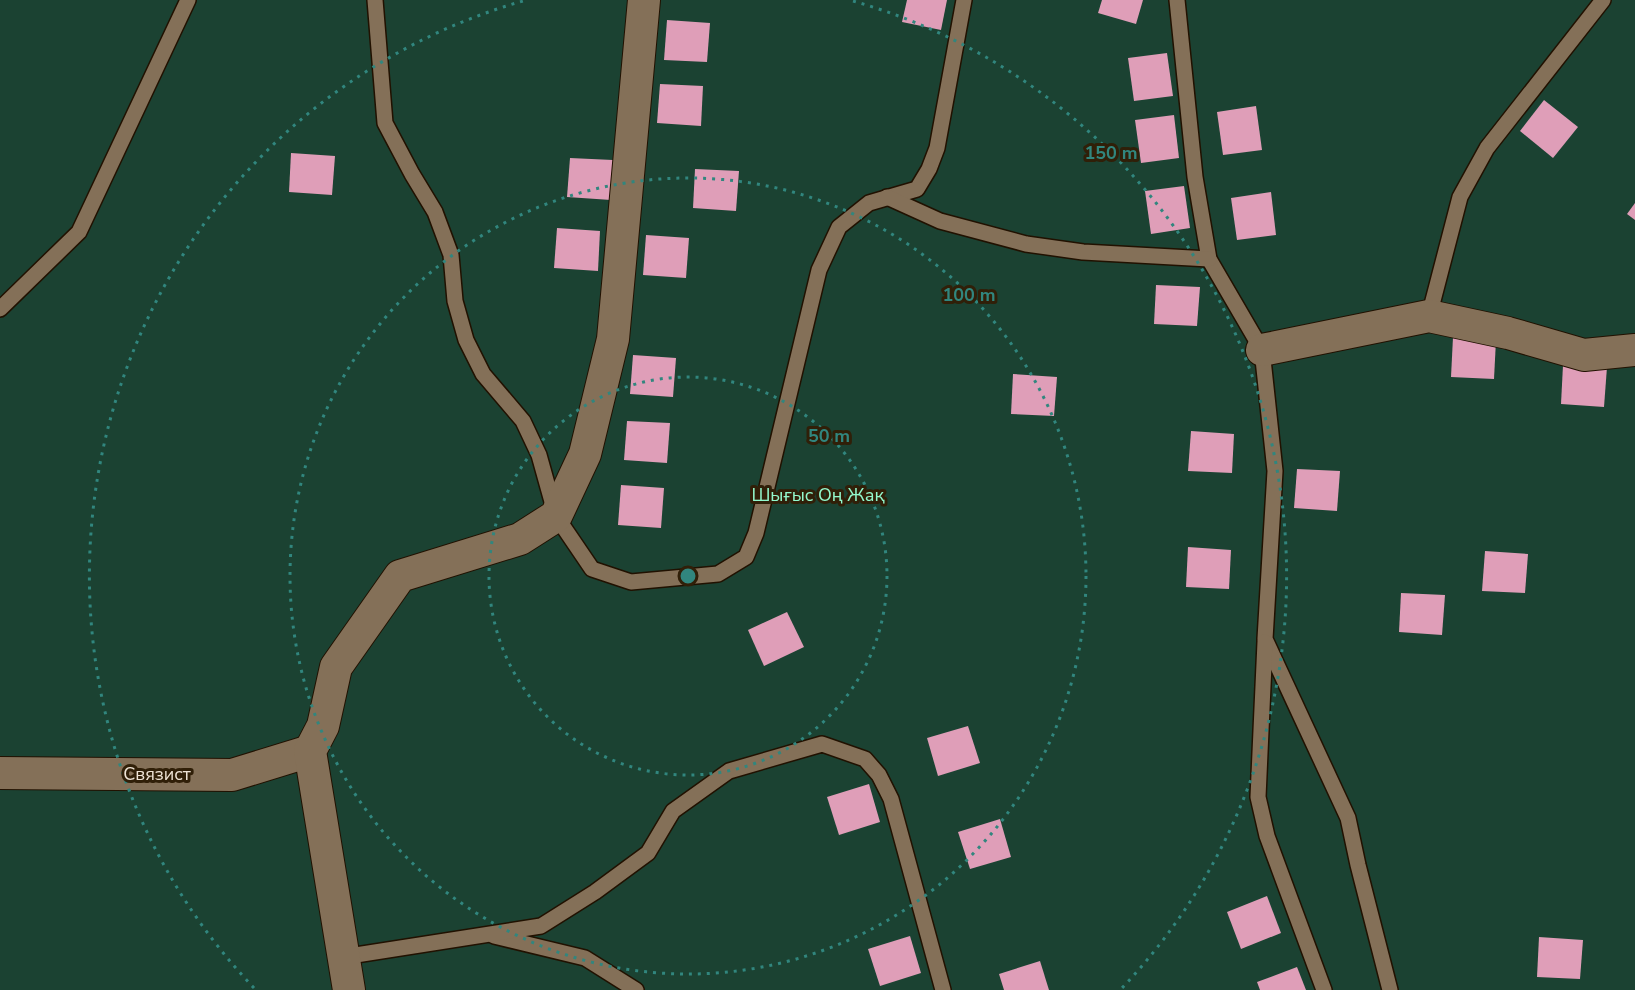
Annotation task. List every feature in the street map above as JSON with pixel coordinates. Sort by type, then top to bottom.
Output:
[{"type":"street","points":[[349,990],[309,751],[323,726],[336,667],[400,576],[520,539],[556,516],[585,454],[613,339],[644,0]]},
{"type":"street","points":[[1262,350],[1429,316],[1508,333],[1584,355],[1635,350]]},
{"type":"street","name":"Связист","points":[[0,773],[232,775],[309,751]]},
{"type":"lane","points":[[0,309],[79,232],[188,0]]},
{"type":"lane","points":[[375,0],[385,123],[435,212],[452,255],[455,301],[466,340],[483,374],[523,421],[539,455],[556,516],[592,569],[631,582],[718,574],[746,557],[756,533],[819,270],[839,227],[869,203],[918,189],[929,169],[937,148],[964,0]]},
{"type":"lane","points":[[1176,0],[1195,177],[1209,259],[1262,350],[1275,471],[1258,797],[1266,836],[1324,990]]},
{"type":"lane","points":[[1429,316],[1460,197],[1487,148],[1603,0]]},
{"type":"lane","points":[[887,197],[940,221],[1026,244],[1083,252],[1209,259]]},
{"type":"lane","points":[[1265,639],[1348,818],[1390,990]]},
{"type":"lane","points":[[343,957],[541,926],[595,892],[648,853],[674,811],[729,771],[822,744],[865,759],[879,775],[891,799],[942,990]]},
{"type":"lane","points":[[487,935],[585,958],[636,990]]},
{"type":"green space","name":"Шығыс Оң Жақ","points":[[0,0],[1635,0],[1635,990],[0,990]]},
{"type":"building","points":[[907,0],[947,0],[941,30],[902,22]]},
{"type":"building","points":[[1102,0],[1143,0],[1136,24],[1098,13]]},
{"type":"building","points":[[667,20],[710,23],[707,62],[664,60]]},
{"type":"building","points":[[1167,53],[1173,96],[1134,101],[1128,58]]},
{"type":"building","points":[[660,84],[703,86],[701,126],[657,123]]},
{"type":"building","points":[[1544,100],[1578,127],[1553,158],[1520,131]]},
{"type":"building","points":[[1256,106],[1262,150],[1223,155],[1217,112]]},
{"type":"building","points":[[1174,115],[1179,158],[1141,163],[1135,120]]},
{"type":"building","points":[[291,153],[335,156],[332,195],[289,192]]},
{"type":"building","points":[[570,158],[613,160],[611,200],[567,197]]},
{"type":"building","points":[[695,169],[739,171],[736,211],[693,208]]},
{"type":"building","points":[[1184,186],[1190,228],[1151,234],[1145,191]]},
{"type":"building","points":[[1271,192],[1276,235],[1237,240],[1231,198]]},
{"type":"building","points":[[1635,203],[1635,220],[1627,214]]},
{"type":"building","points":[[557,228],[600,231],[598,271],[554,268]]},
{"type":"building","points":[[646,235],[689,238],[686,278],[643,275]]},
{"type":"building","points":[[1156,285],[1200,287],[1197,326],[1154,324]]},
{"type":"building","points":[[1453,337],[1496,340],[1494,379],[1451,377]]},
{"type":"building","points":[[633,355],[676,358],[673,397],[630,394]]},
{"type":"building","points":[[1563,365],[1607,367],[1604,407],[1561,404]]},
{"type":"building","points":[[1013,374],[1057,377],[1054,416],[1011,414]]},
{"type":"building","points":[[627,421],[670,423],[667,463],[624,460]]},
{"type":"building","points":[[1191,431],[1234,434],[1232,473],[1188,471]]},
{"type":"building","points":[[1297,469],[1340,471],[1337,511],[1294,508]]},
{"type":"building","points":[[621,485],[664,488],[661,528],[618,525]]},
{"type":"building","points":[[1188,547],[1231,550],[1229,589],[1186,587]]},
{"type":"building","points":[[1485,551],[1528,554],[1525,593],[1482,591]]},
{"type":"building","points":[[1401,593],[1445,595],[1442,635],[1399,632]]},
{"type":"building","points":[[787,612],[804,647],[764,666],[748,630]]},
{"type":"building","points":[[968,726],[980,763],[938,776],[927,738]]},
{"type":"building","points":[[869,784],[880,822],[839,835],[827,797]]},
{"type":"building","points":[[1000,819],[1011,857],[970,869],[958,832]]},
{"type":"building","points":[[1267,896],[1281,933],[1241,949],[1227,912]]},
{"type":"building","points":[[910,936],[921,973],[880,986],[868,949]]},
{"type":"building","points":[[1539,937],[1583,940],[1580,979],[1537,977]]},
{"type":"building","points":[[1040,961],[1049,990],[1004,990],[999,974]]},
{"type":"building","points":[[1297,967],[1306,990],[1260,990],[1257,982]]}]
